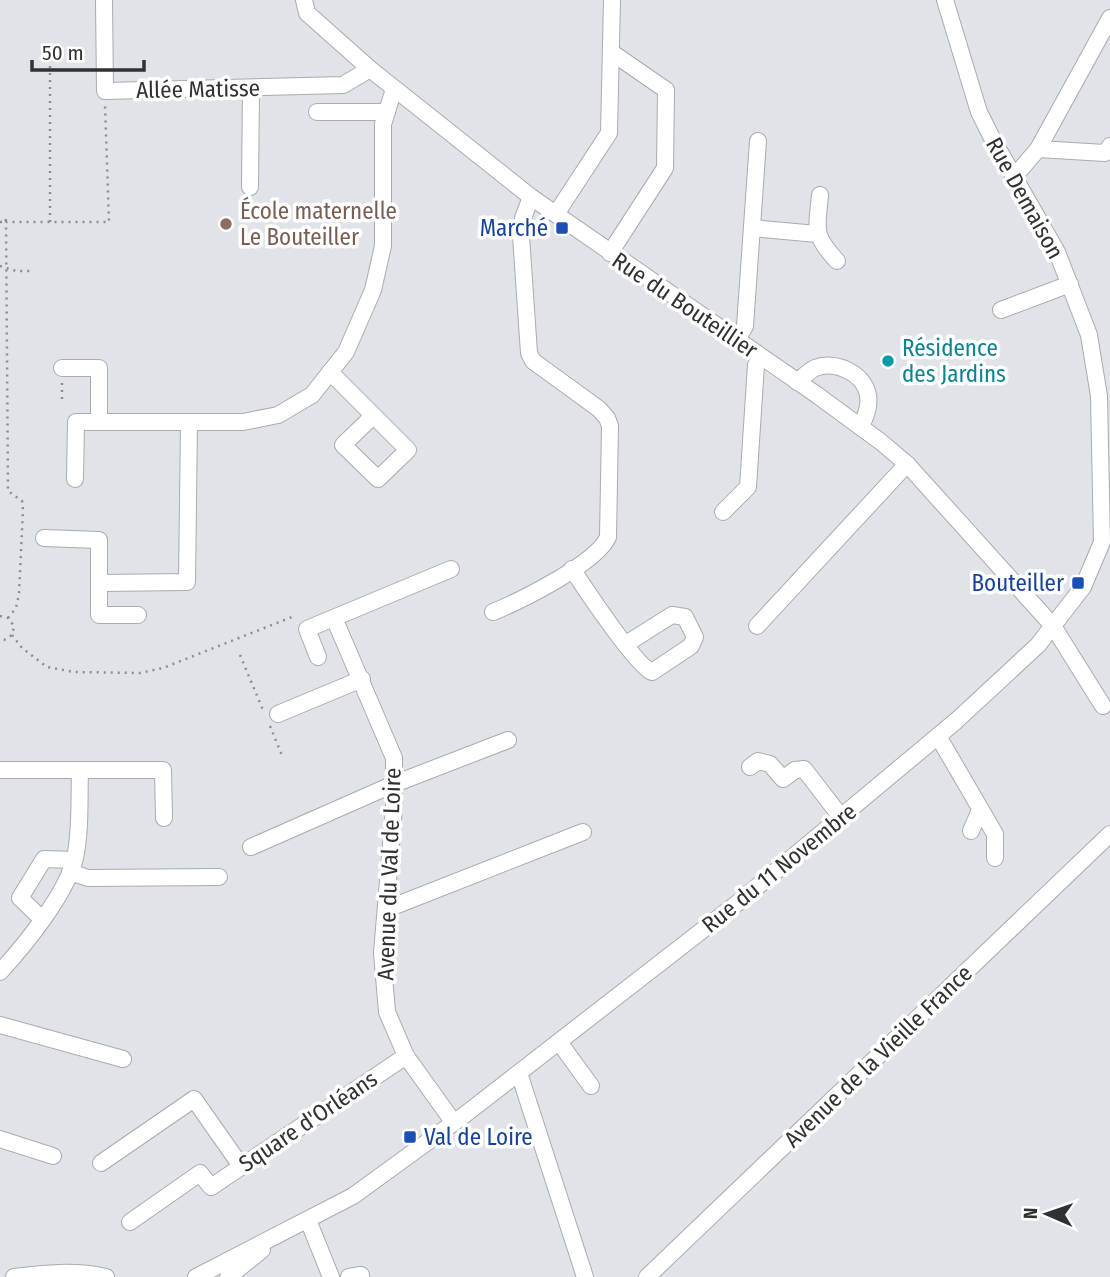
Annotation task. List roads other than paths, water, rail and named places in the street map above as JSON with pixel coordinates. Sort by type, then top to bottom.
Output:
[{"type":"street","name":"Allée Matisse","points":[[104,0],[105,91],[343,85],[370,69]]},
{"type":"street","name":"Rue du Bouteillier","points":[[304,0],[307,13],[370,69],[531,197],[861,427],[907,464],[1053,626],[1102,706]]},
{"type":"street","points":[[555,214],[609,133],[612,0]]},
{"type":"street","name":"Rue Demaison","points":[[945,0],[979,112],[1057,251],[1089,335],[1098,389]]},
{"type":"street","points":[[1014,177],[1038,149],[1110,18]]},
{"type":"street","points":[[610,253],[665,168],[666,90],[611,52]]},
{"type":"street","points":[[250,187],[251,89]]},
{"type":"street","points":[[75,479],[76,422],[243,422],[278,415],[312,395],[346,352],[373,290],[383,246],[383,124],[394,89]]},
{"type":"street","points":[[317,113],[387,112]]},
{"type":"street","points":[[737,340],[745,326],[758,141]]},
{"type":"street","points":[[1038,149],[1105,153],[1110,146]]},
{"type":"street","points":[[821,195],[817,234],[837,261]]},
{"type":"street","points":[[493,612],[524,600],[572,569],[598,551],[608,537],[610,426],[607,418],[533,361],[529,354],[521,236],[523,218],[531,197]]},
{"type":"street","points":[[751,229],[817,234]]},
{"type":"street","points":[[1001,310],[1070,285]]},
{"type":"street","points":[[723,512],[748,487],[756,365],[761,357]]},
{"type":"street","points":[[797,382],[814,369],[832,365],[851,371],[868,393],[868,411],[861,427]]},
{"type":"street","points":[[62,368],[99,368],[99,422]]},
{"type":"street","points":[[1110,370],[1098,389],[1110,432]]},
{"type":"street","points":[[330,372],[373,415]]},
{"type":"street","name":"Rue du 11 Novembre","points":[[228,1277],[290,1231],[353,1196],[454,1123],[740,901],[938,736],[1038,646],[1083,587],[1102,542],[1098,389]]},
{"type":"street","points":[[99,583],[187,582],[189,423]]},
{"type":"street","points":[[757,626],[907,464]]},
{"type":"street","points":[[44,538],[99,540],[99,615],[138,615]]},
{"type":"street","points":[[318,657],[307,629],[451,569]]},
{"type":"street","points":[[572,569],[626,644]]},
{"type":"street","name":"Avenue du Val de Loire","points":[[334,618],[394,758],[382,953],[387,1012],[406,1056],[454,1123]]},
{"type":"street","points":[[278,714],[362,679]]},
{"type":"street","points":[[938,736],[995,834],[995,858]]},
{"type":"street","points":[[251,847],[394,784],[508,740]]},
{"type":"street","points":[[750,767],[758,761],[770,764],[783,779],[796,770],[804,769],[841,817]]},
{"type":"street","points":[[0,770],[163,770],[164,818]]},
{"type":"street","points":[[1,968],[43,919],[64,887],[72,866],[79,828],[80,770]]},
{"type":"street","points":[[971,831],[980,810]]},
{"type":"street","points":[[386,907],[583,832]]},
{"type":"street","name":"Avenue de la Vieille France","points":[[647,1277],[1110,834]]},
{"type":"street","points":[[43,919],[20,898],[44,859],[72,866],[88,878],[219,877]]},
{"type":"street","points":[[0,1025],[123,1059]]},
{"type":"street","points":[[559,1042],[591,1086]]},
{"type":"street","name":"Square d'Orléans","points":[[130,1222],[205,1170],[207,1190],[406,1056]]},
{"type":"street","points":[[519,1073],[585,1277]]},
{"type":"street","points":[[101,1163],[194,1098],[241,1166]]},
{"type":"street","points":[[0,1139],[54,1156]]},
{"type":"street","points":[[308,1220],[331,1277]]},
{"type":"street","name":"Rue du 11 Novembre","points":[[196,1277],[245,1250],[290,1231]]},
{"type":"street","points":[[14,1277],[55,1272],[106,1277]]},
{"type":"place","name":"École maternelle Le Bouteiller","points":[[226,224]]},
{"type":"place","name":"Marché","points":[[562,228]]},
{"type":"place","name":"Résidence des Jardins","points":[[888,361]]},
{"type":"place","name":"Bouteiller","points":[[1078,583]]},
{"type":"place","name":"Val de Loire","points":[[410,1137]]}]
